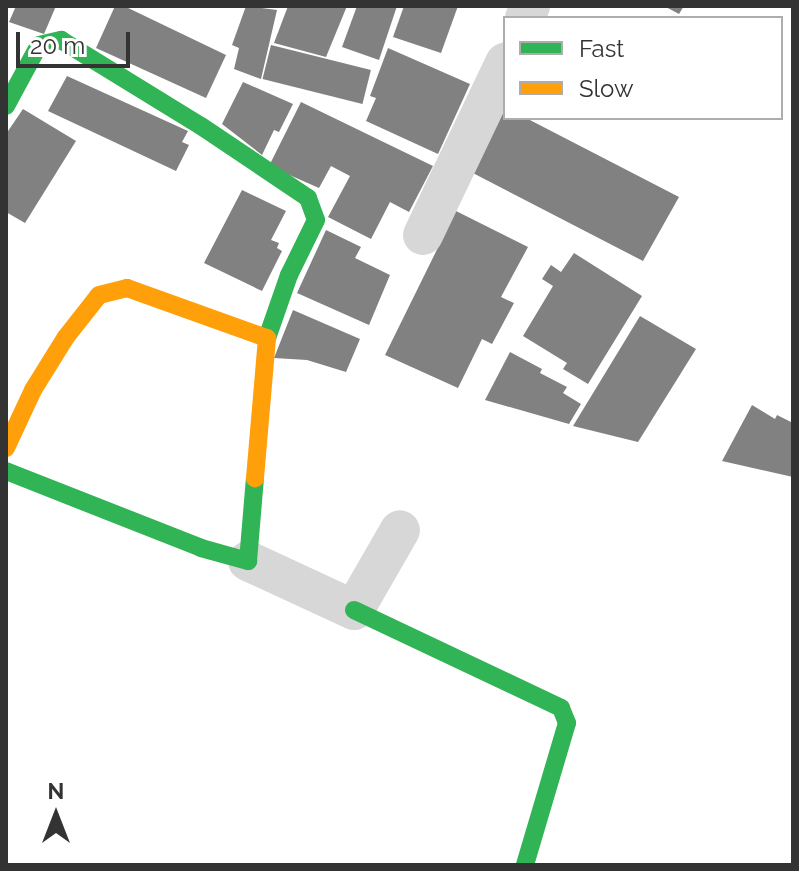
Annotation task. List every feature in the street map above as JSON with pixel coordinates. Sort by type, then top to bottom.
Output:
[{"type":"street","points":[[6,106],[39,45],[61,40],[201,126],[308,198],[316,220],[289,275],[267,338],[248,561]]},
{"type":"street","points":[[423,235],[503,67]]},
{"type":"street","points":[[6,448],[33,390],[66,337],[99,295],[127,288],[267,338]]},
{"type":"street","points":[[6,471],[201,548],[248,561],[561,708],[567,723],[525,865]]},
{"type":"street","points":[[354,610],[400,530]]},
{"type":"building","points":[[16,6],[56,6],[44,34],[9,22]]},
{"type":"building","points":[[115,6],[124,6],[226,55],[206,98],[96,48]]},
{"type":"building","points":[[246,6],[277,10],[261,79],[234,69],[239,48],[232,45]]},
{"type":"building","points":[[288,6],[347,6],[326,57],[274,43]]},
{"type":"building","points":[[357,6],[397,6],[379,60],[342,47]]},
{"type":"building","points":[[404,6],[458,6],[441,53],[393,37]]},
{"type":"building","points":[[664,6],[684,6],[679,14]]},
{"type":"building","points":[[271,45],[371,70],[362,104],[263,79]]},
{"type":"building","points":[[388,48],[470,84],[438,154],[366,121],[376,98],[370,96]]},
{"type":"building","points":[[67,76],[188,131],[182,142],[189,145],[176,171],[48,111]]},
{"type":"building","points":[[243,82],[293,104],[279,132],[274,130],[262,155],[222,124]]},
{"type":"building","points":[[301,102],[433,166],[409,212],[390,202],[371,239],[328,217],[350,176],[331,166],[319,188],[269,166]]},
{"type":"building","points":[[503,108],[503,120],[530,120],[679,197],[643,261],[467,170]]},
{"type":"building","points":[[23,109],[76,141],[25,223],[6,212],[6,134]]},
{"type":"building","points":[[242,190],[286,211],[271,240],[279,243],[277,248],[282,251],[262,291],[204,263]]},
{"type":"building","points":[[456,211],[528,247],[501,297],[514,303],[492,344],[482,339],[458,388],[385,355]]},
{"type":"building","points":[[326,230],[361,247],[355,258],[390,275],[369,325],[297,293]]},
{"type":"building","points":[[574,253],[642,296],[588,384],[563,369],[567,363],[523,336],[553,286],[542,279],[551,265],[561,272]]},
{"type":"building","points":[[293,310],[360,339],[346,372],[307,360],[274,358]]},
{"type":"building","points":[[640,316],[696,349],[638,442],[573,426]]},
{"type":"building","points":[[510,352],[567,387],[563,393],[581,404],[569,424],[485,400]]},
{"type":"building","points":[[752,405],[775,419],[777,415],[793,423],[793,477],[722,461]]},
{"type":"traffic: fast","points":[[6,106],[39,45],[61,40],[201,126],[308,198],[316,220],[289,275],[267,338]]},
{"type":"traffic: fast","points":[[6,471],[201,548],[248,561],[255,478]]},
{"type":"traffic: fast","points":[[354,610],[561,708],[567,723],[525,865]]},
{"type":"traffic: slow","points":[[6,448],[33,390],[66,337],[99,295],[127,288],[267,338],[255,478]]}]
